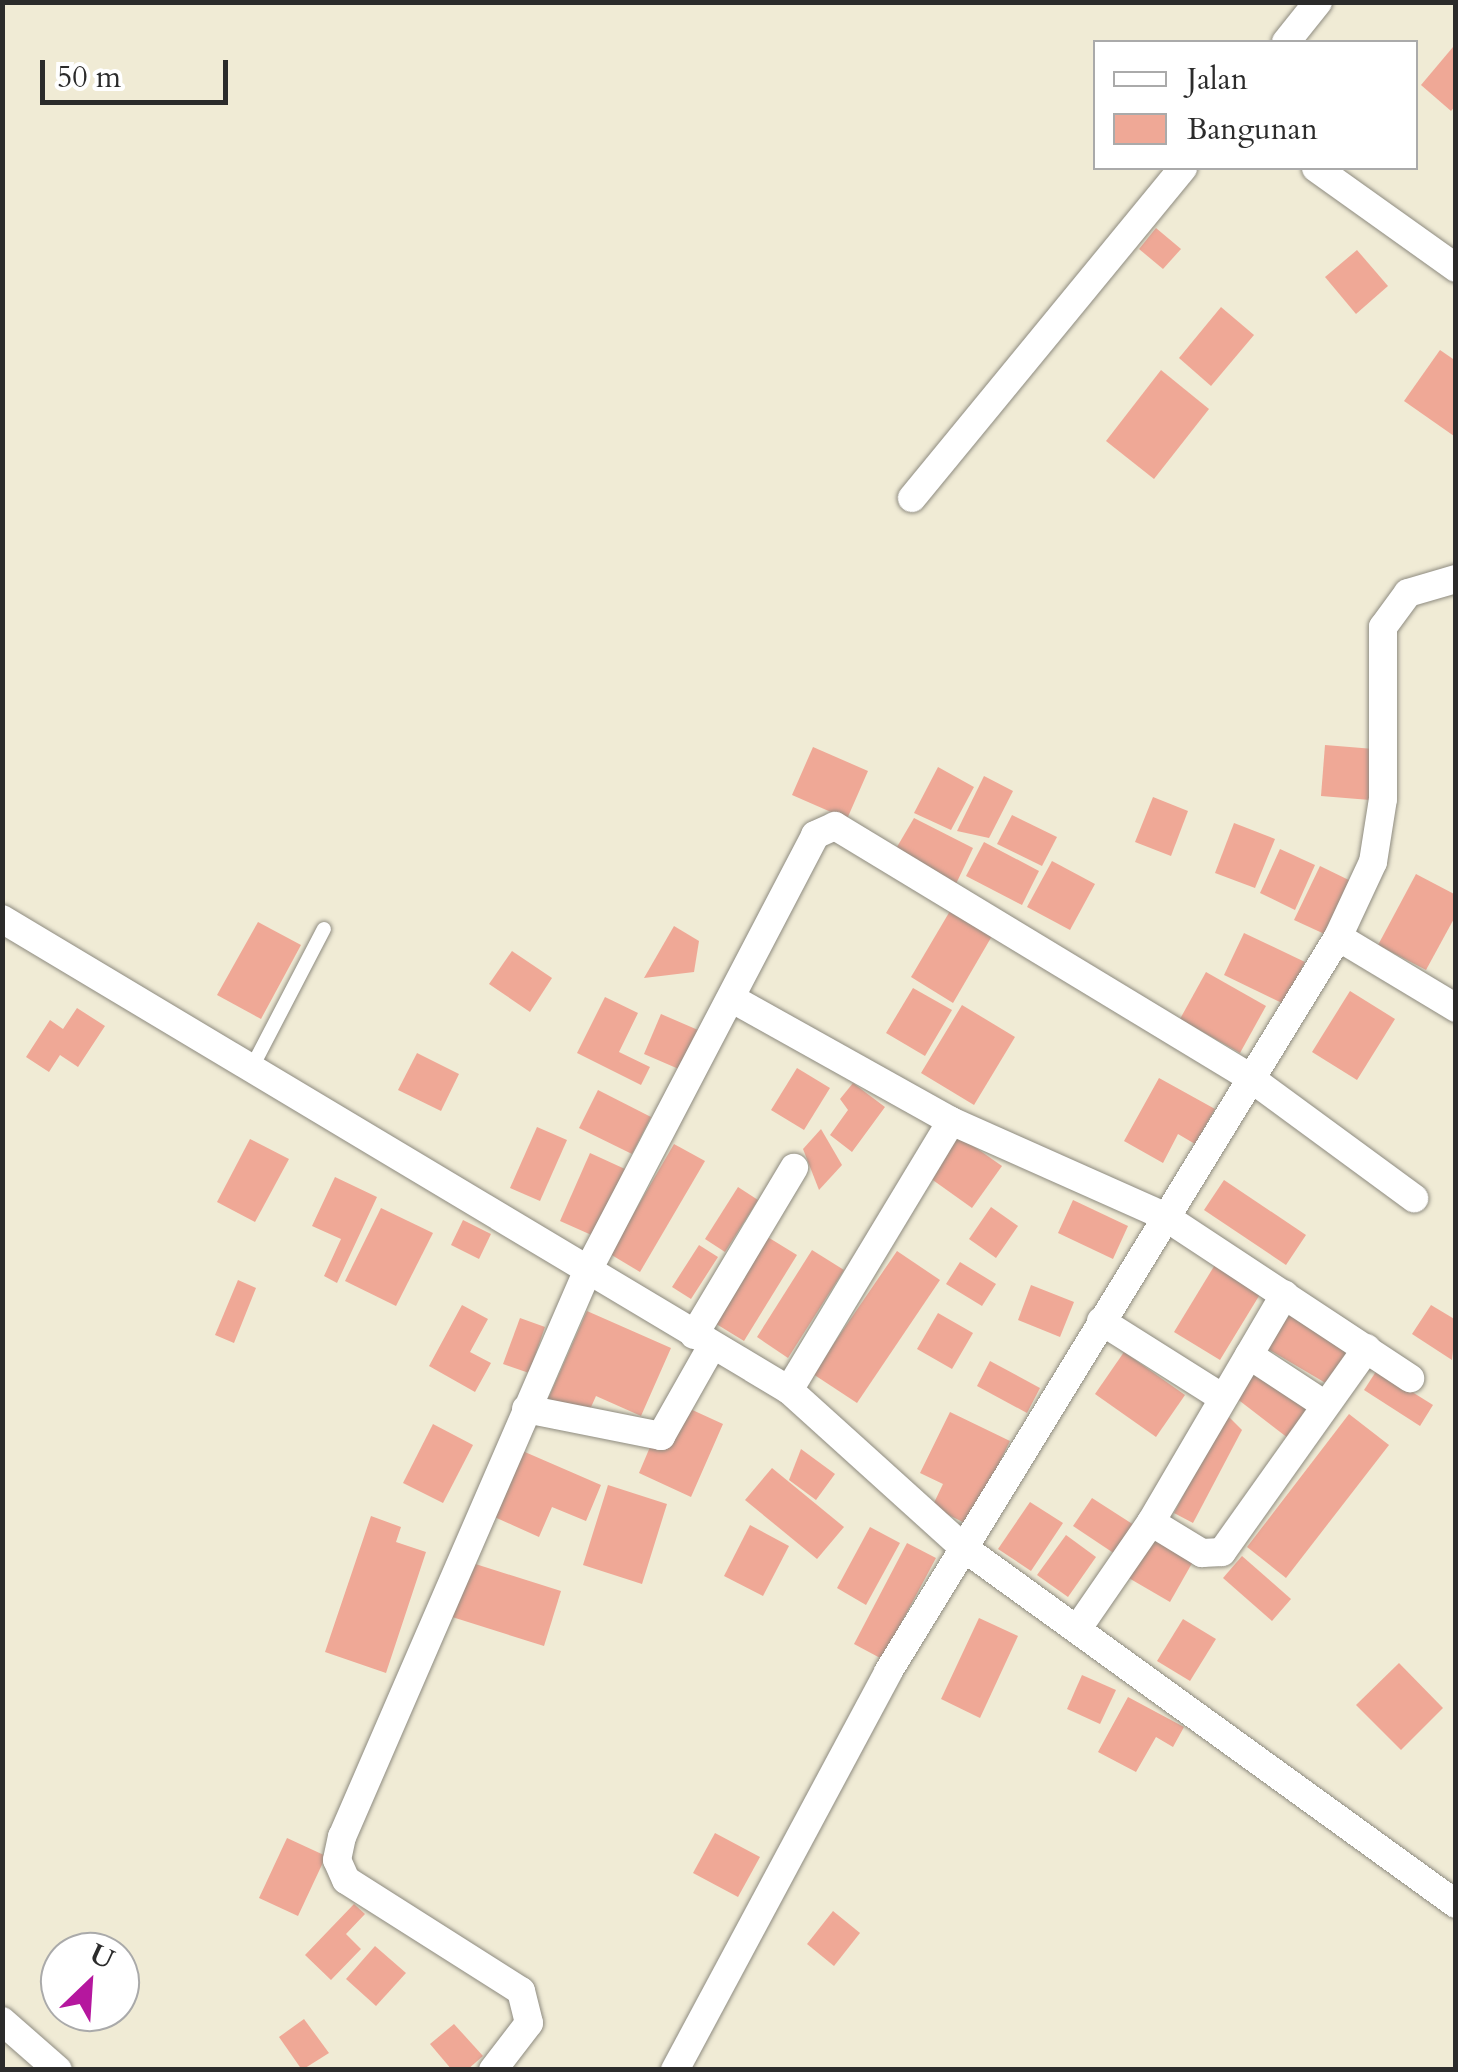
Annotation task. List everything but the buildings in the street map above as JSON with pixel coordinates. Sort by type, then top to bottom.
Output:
[{"type":"street","points":[[1288,40],[1318,2]]},
{"type":"street","points":[[912,498],[1181,170]]},
{"type":"street","points":[[1319,170],[1456,268]]},
{"type":"street","points":[[675,2070],[964,1548],[1338,937],[1373,862],[1383,799],[1384,628],[1408,593],[1456,579]]},
{"type":"street","points":[[493,2070],[529,2023],[521,1991],[346,1880],[337,1860],[587,1272],[815,836],[835,826],[1249,1077],[1414,1198]]},
{"type":"street","points":[[2,918],[249,1072],[788,1390],[964,1548],[1456,1904]]},
{"type":"street","points":[[1338,937],[1456,1008]]},
{"type":"street","points":[[731,998],[951,1120],[1164,1216],[1410,1378]]},
{"type":"street","points":[[788,1390],[951,1120]]},
{"type":"street","points":[[526,1409],[661,1436],[703,1340],[794,1168]]},
{"type":"street","points":[[1078,1628],[1151,1522],[1286,1294]]},
{"type":"street","points":[[1101,1321],[1223,1398]]},
{"type":"street","points":[[1151,1522],[1216,1557],[1367,1348]]},
{"type":"street","points":[[1249,1355],[1325,1405]]},
{"type":"street","points":[[2,2020],[58,2070]]},
{"type":"lane","points":[[249,1072],[324,929]]}]
